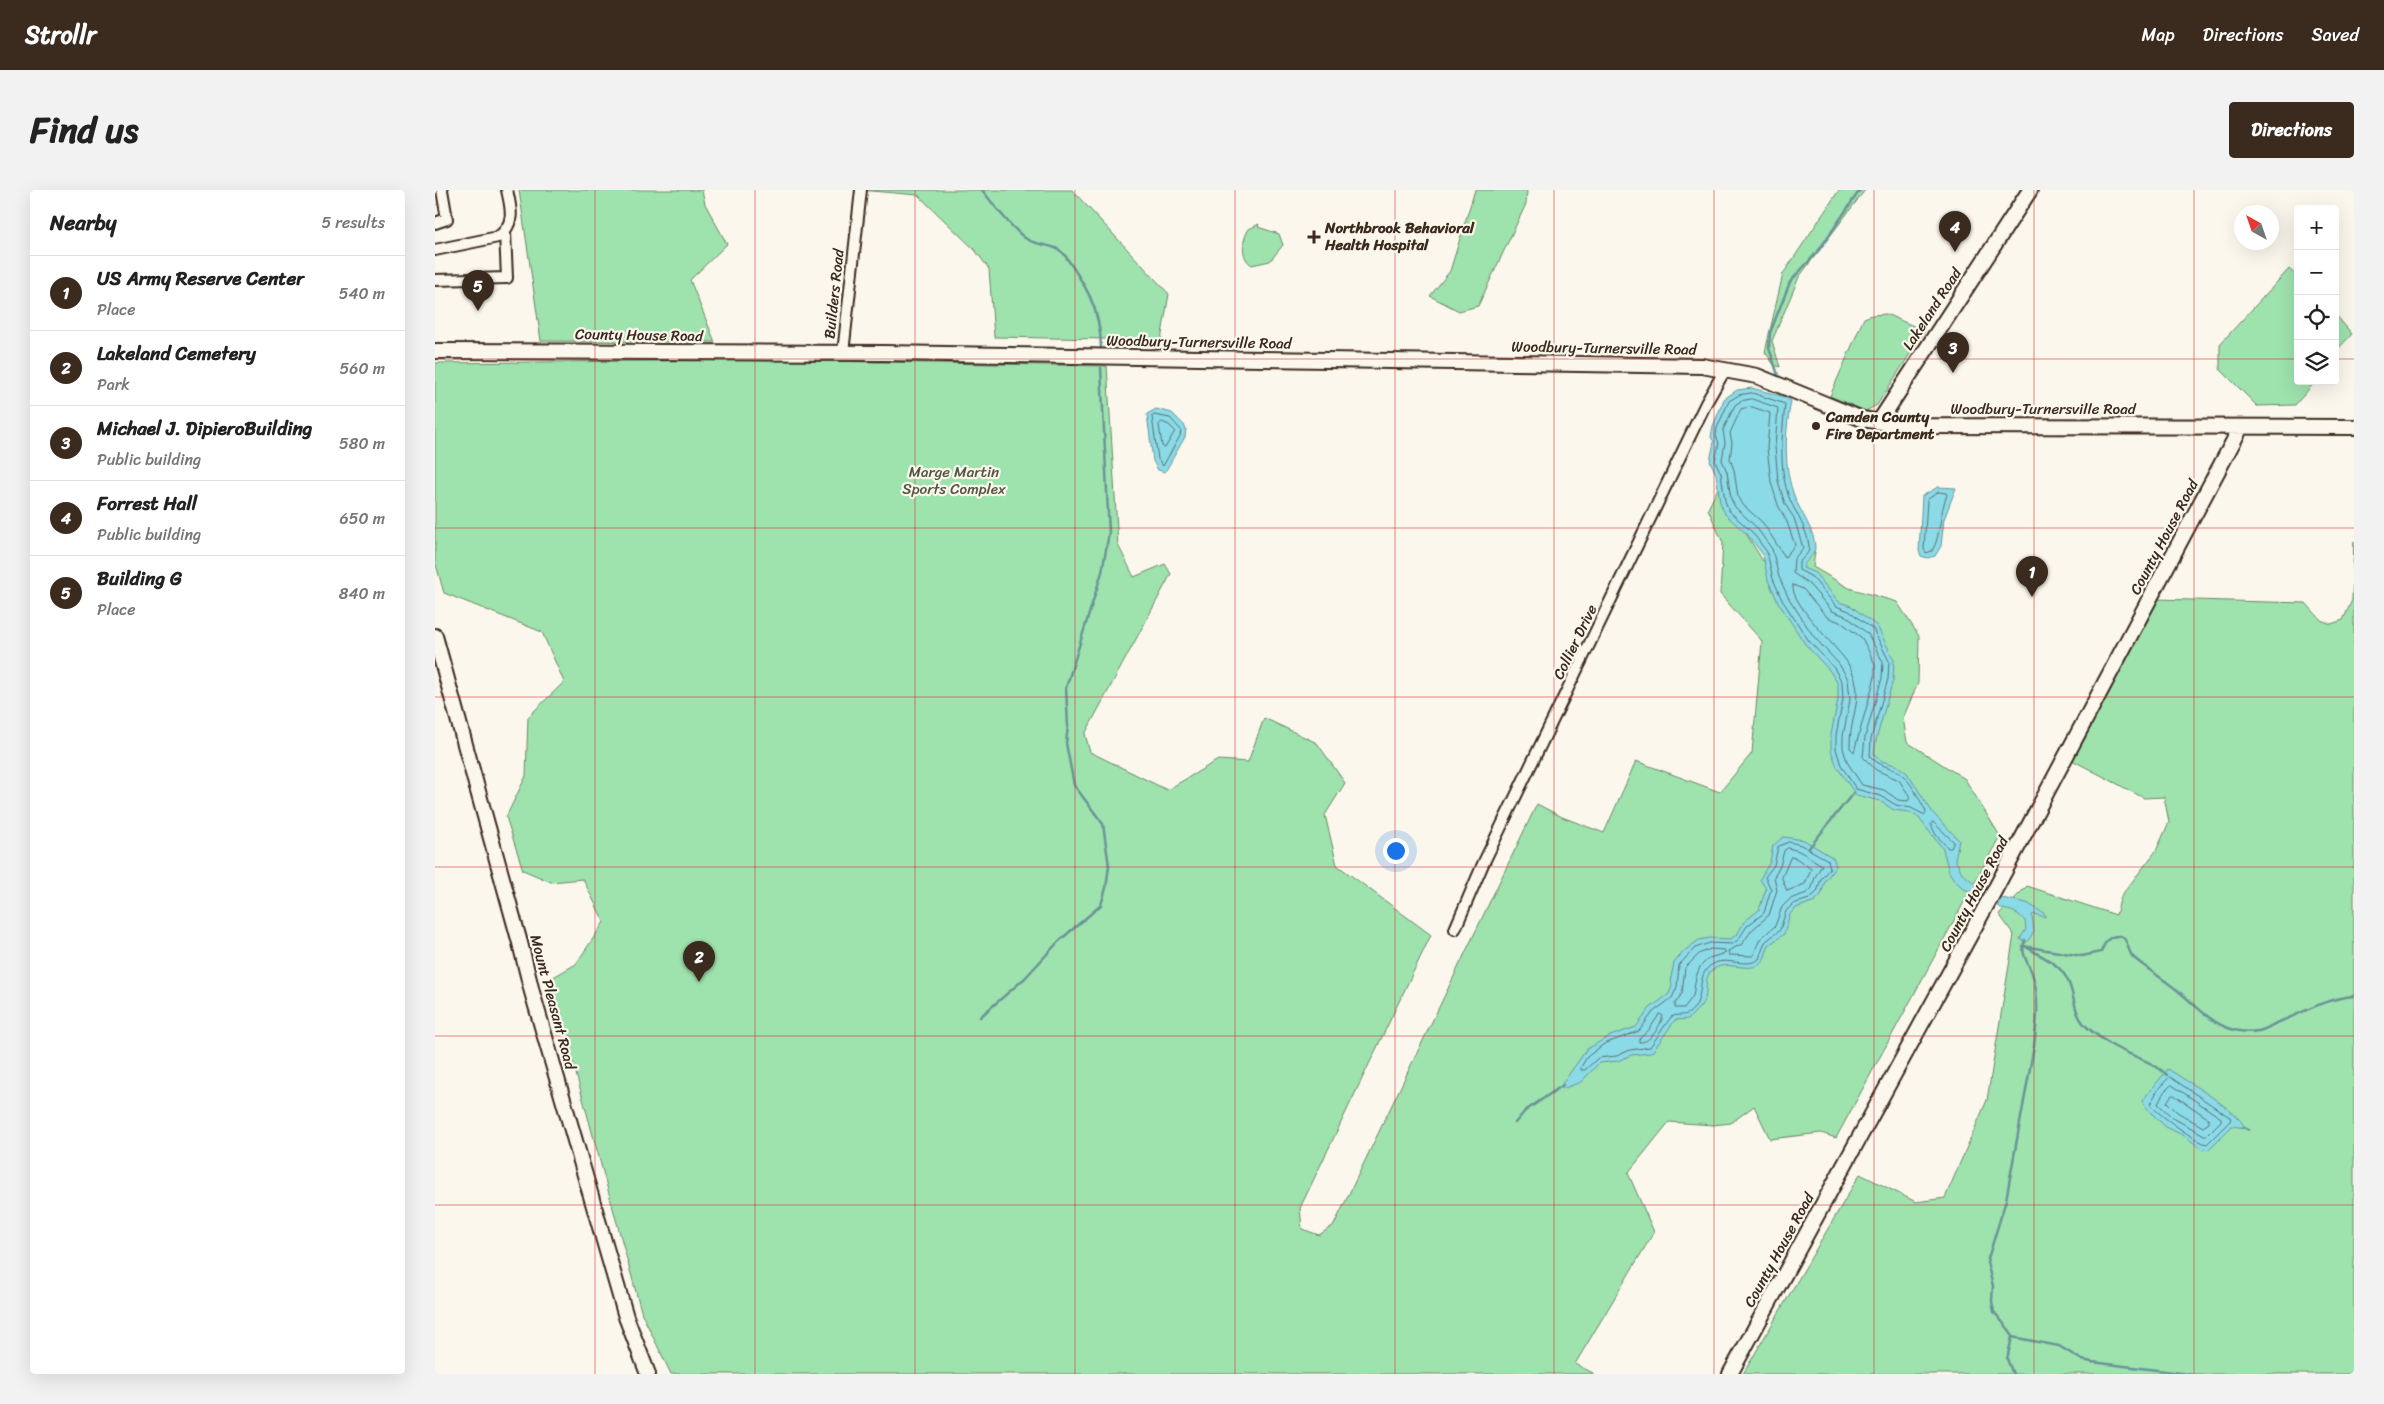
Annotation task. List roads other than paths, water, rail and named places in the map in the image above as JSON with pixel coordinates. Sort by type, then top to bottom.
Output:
[{"type":"street","points":[[435,223],[447,219],[442,190]]},
{"type":"street","points":[[435,280],[507,278],[505,232],[513,214],[507,190]]},
{"type":"street","name":"Builders Road","points":[[843,353],[861,190]]},
{"type":"street","name":"Lakeland Road","points":[[1879,422],[2030,190]]},
{"type":"street","points":[[435,195],[444,202]]},
{"type":"street","points":[[435,250],[498,237],[505,232]]},
{"type":"street","name":"County House Road","points":[[435,351],[843,353]]},
{"type":"street","name":"Woodbury-Turnersville Road","points":[[843,353],[1702,366],[1767,379],[1862,419],[1908,426],[2354,427]]},
{"type":"street","name":"Collier Drive","points":[[1455,929],[1483,864],[1706,404],[1725,370]]},
{"type":"street","name":"County House Road","points":[[1730,1374],[1992,895],[2241,427]]},
{"type":"street","name":"Mount Pleasant Road","points":[[435,636],[532,992],[626,1317],[648,1374]]},
{"type":"water","points":[[1752,388],[1785,397],[1791,401],[1786,437],[1788,475],[1795,498],[1813,535],[1815,548],[1803,568],[1815,573],[1839,602],[1851,606],[1877,626],[1894,660],[1893,680],[1876,740],[1874,754],[1882,761],[1898,766],[1907,773],[1933,813],[1959,840],[1955,859],[1962,873],[1982,890],[1979,895],[1964,889],[1954,880],[1949,872],[1943,849],[1918,817],[1909,812],[1894,810],[1880,801],[1856,795],[1837,767],[1831,750],[1831,735],[1838,699],[1838,684],[1830,671],[1805,644],[1778,602],[1768,580],[1763,555],[1748,535],[1725,514],[1720,502],[1716,474],[1710,461],[1714,442],[1711,437],[1713,426],[1724,399],[1737,390]]},
{"type":"water","points":[[1156,409],[1172,413],[1186,429],[1185,437],[1165,472],[1158,470],[1153,461],[1147,414]]},
{"type":"water","points":[[1938,487],[1956,488],[1944,519],[1941,546],[1935,556],[1927,558],[1921,556],[1919,551],[1922,496]]},
{"type":"water","points":[[1783,837],[1804,840],[1834,859],[1836,866],[1825,881],[1821,895],[1815,901],[1796,908],[1790,914],[1784,934],[1769,945],[1763,962],[1752,967],[1720,966],[1714,969],[1708,976],[1702,1004],[1688,1019],[1675,1020],[1653,1051],[1631,1055],[1618,1061],[1599,1063],[1581,1082],[1562,1089],[1562,1084],[1587,1049],[1610,1036],[1636,1027],[1650,1008],[1669,994],[1672,986],[1671,977],[1674,963],[1684,951],[1699,940],[1710,938],[1731,939],[1738,933],[1744,922],[1759,910],[1766,889],[1760,879],[1770,862],[1773,846]]},
{"type":"water","points":[[2002,898],[2027,903],[2045,914],[2045,917],[2032,915],[2034,932],[2026,943],[2020,939],[2026,929],[2025,921],[2014,912],[1997,906]]},
{"type":"water","points":[[2168,1069],[2233,1113],[2245,1128],[2232,1126],[2208,1150],[2201,1148],[2183,1135],[2167,1128],[2150,1112],[2142,1101]]},
{"type":"waterway","points":[[982,190],[1007,221],[1025,238],[1035,243],[1056,248],[1064,254],[1085,287],[1095,309],[1101,347]]},
{"type":"waterway","points":[[1780,381],[1769,348],[1770,333],[1790,282],[1819,250],[1860,190]]},
{"type":"waterway","points":[[980,1017],[1025,978],[1059,941],[1101,905],[1106,888],[1109,866],[1103,824],[1074,785],[1066,743],[1068,726],[1066,688],[1102,572],[1109,533],[1101,368]]},
{"type":"waterway","points":[[1809,848],[1854,792]]},
{"type":"waterway","points":[[2023,946],[2082,956],[2101,952],[2110,938],[2121,936],[2124,938],[2134,958],[2213,1020],[2233,1030],[2245,1032],[2261,1030],[2334,999],[2354,996]]},
{"type":"waterway","points":[[2013,1374],[2007,1359],[2012,1337],[2010,1331],[1994,1312],[1992,1301],[1993,1286],[1987,1262],[2006,1200],[2034,1046],[2037,1009],[2036,991],[2035,982],[2023,949],[2025,940]]},
{"type":"waterway","points":[[2025,946],[2054,964],[2063,973],[2070,985],[2079,1017],[2088,1028],[2113,1046],[2149,1062],[2167,1075]]},
{"type":"waterway","points":[[1515,1123],[1525,1111],[1563,1085]]},
{"type":"waterway","points":[[2243,1127],[2249,1130]]},
{"type":"waterway","points":[[2012,1337],[2059,1346],[2082,1360],[2189,1374]]},
{"type":"place","name":"Northbrook Behavioral Health Hospital","points":[[1314,237]]},
{"type":"place","name":"Forrest Hall","points":[[1955,252]]},
{"type":"place","name":"Building G","points":[[478,311]]},
{"type":"place","name":"Michael J. DipieroBuilding","points":[[1953,373]]},
{"type":"place","name":"Camden County Fire Department","points":[[1816,426]]},
{"type":"place","name":"US Army Reserve Center","points":[[2032,597]]},
{"type":"place","name":"Lakeland Cemetery","points":[[699,982]]},
{"type":"park label","name":"Marge Martin Sports Complex","points":[[954,480]]}]
